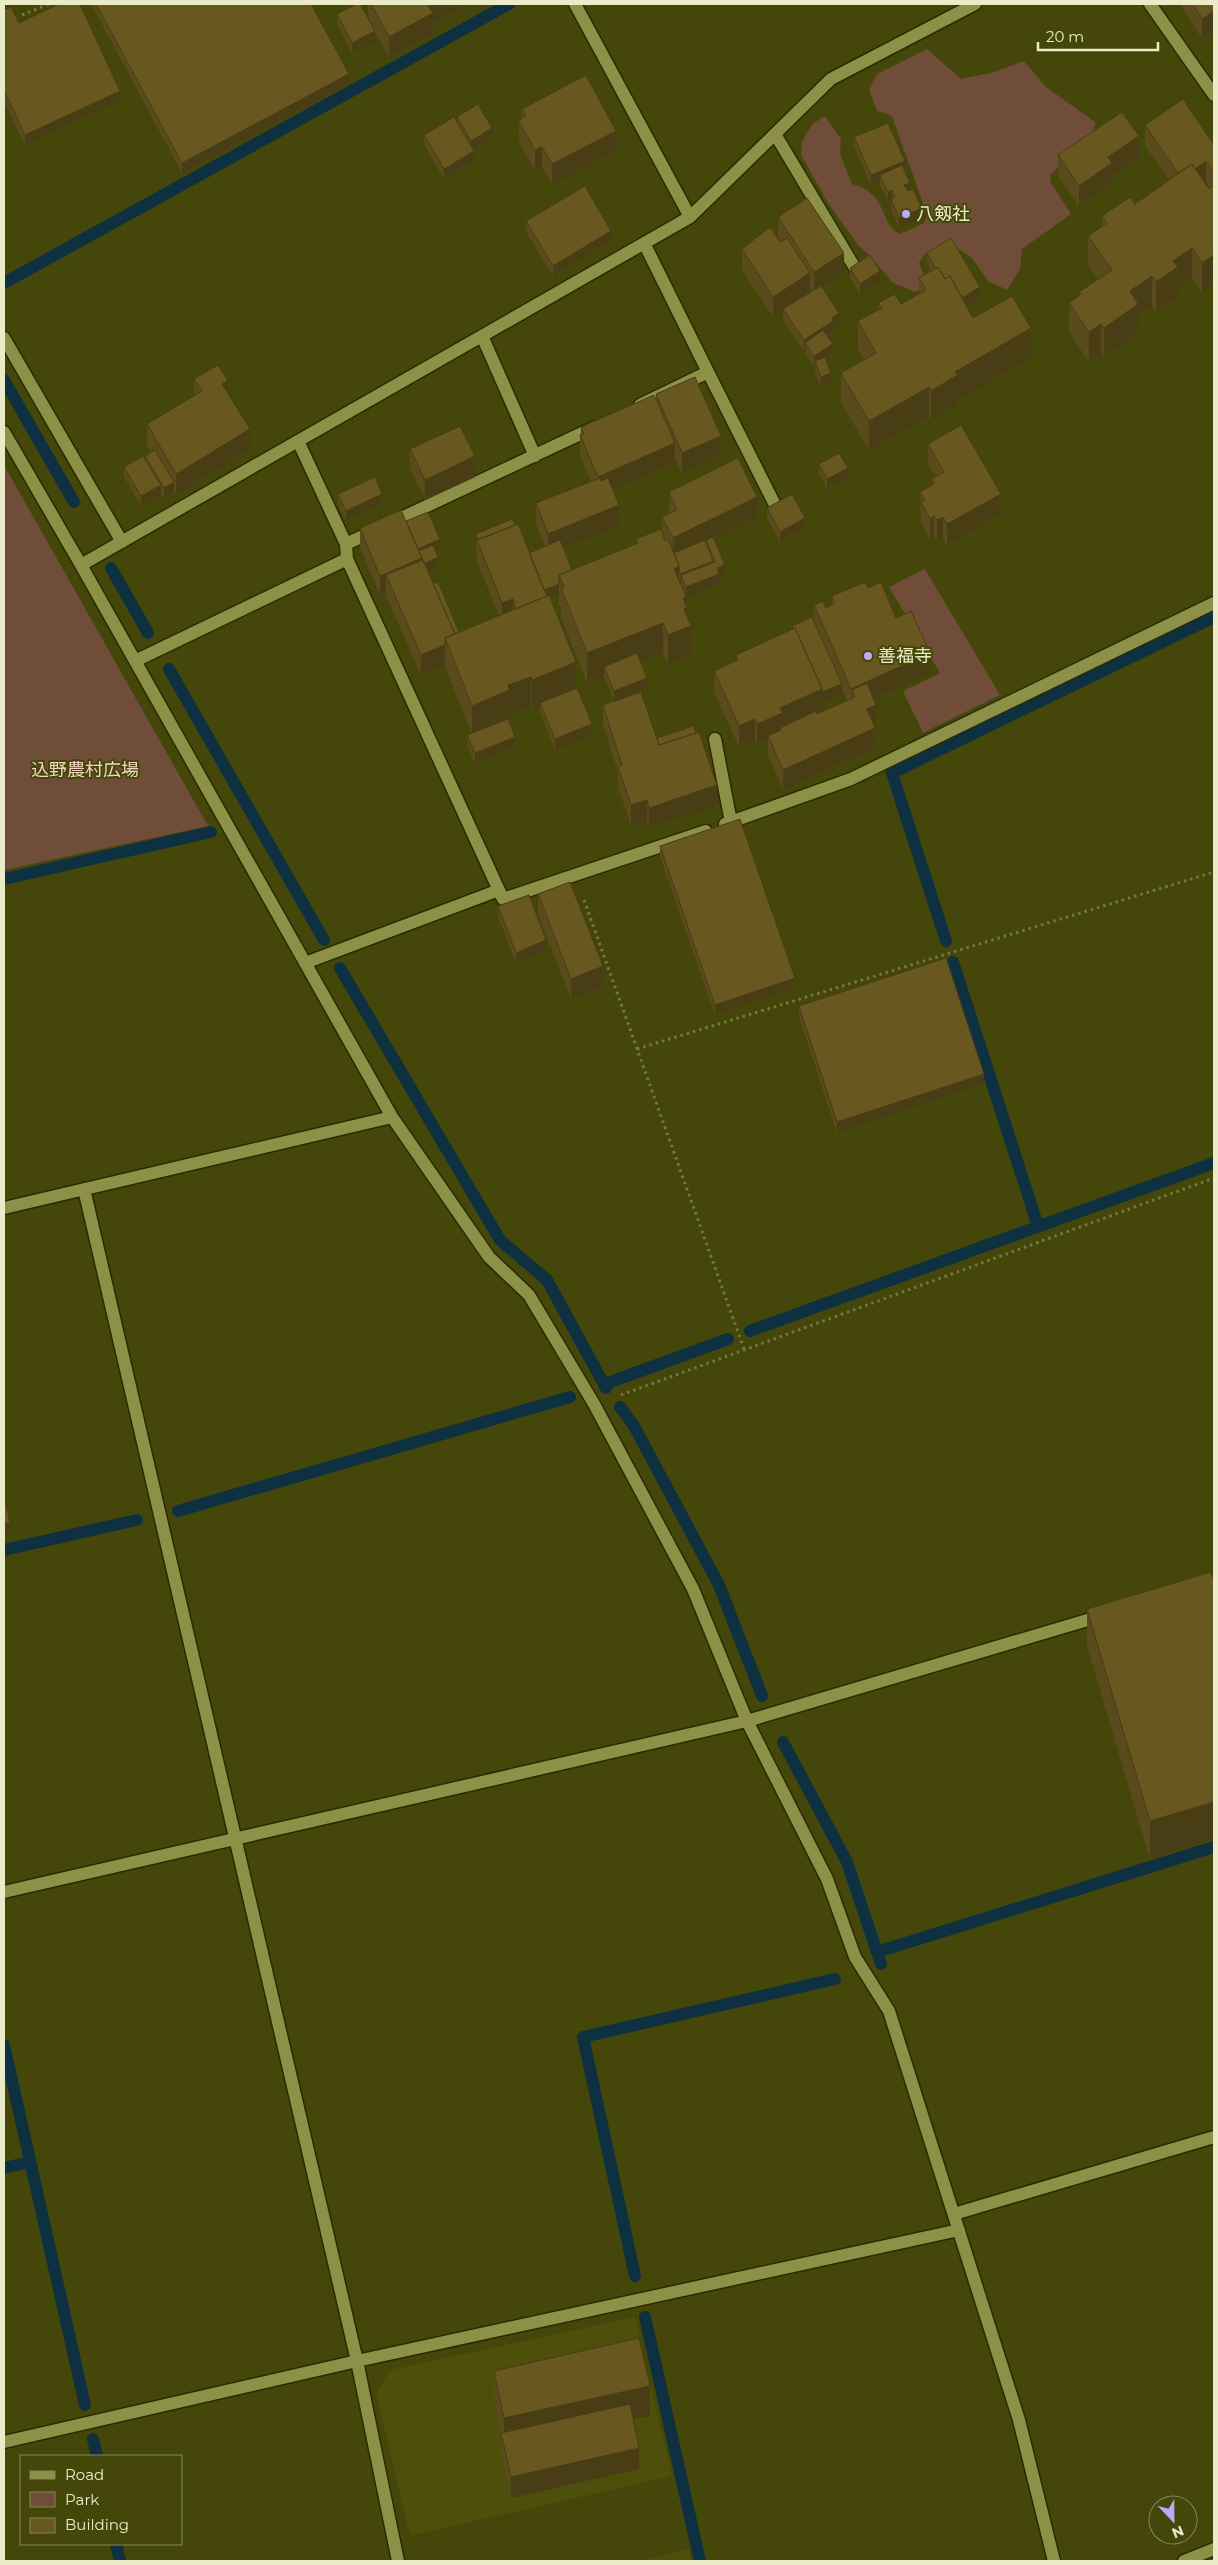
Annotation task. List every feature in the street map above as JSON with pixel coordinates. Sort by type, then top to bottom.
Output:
[{"type":"street","points":[[575,4],[690,216]]},
{"type":"street","points":[[82,565],[690,216],[831,79],[975,4]]},
{"type":"street","points":[[1150,4],[1214,95]]},
{"type":"street","points":[[774,134],[855,268]]},
{"type":"street","points":[[644,243],[775,505]]},
{"type":"street","points":[[482,336],[534,456]]},
{"type":"street","points":[[4,338],[122,542]]},
{"type":"street","points":[[630,410],[708,372]]},
{"type":"street","points":[[346,544],[604,422]]},
{"type":"street","points":[[4,432],[82,565],[392,1117],[490,1257],[530,1294],[594,1404],[692,1589],[747,1721],[827,1879],[855,1957],[888,2011],[1019,2420],[1054,2561]]},
{"type":"street","points":[[298,441],[346,544],[347,559],[503,899],[852,779],[1214,603]]},
{"type":"street","points":[[135,660],[347,559]]},
{"type":"street","points":[[715,739],[731,822]]},
{"type":"street","points":[[305,963],[498,890]]},
{"type":"street","points":[[4,1208],[392,1117]]},
{"type":"street","points":[[84,1189],[356,2361],[398,2561]]},
{"type":"street","points":[[4,1892],[747,1721],[1109,1613]]},
{"type":"street","points":[[954,2214],[1214,2137]]},
{"type":"street","points":[[4,2442],[356,2361],[959,2230]]},
{"type":"street","points":[[1184,2561],[1214,2549]]},
{"type":"path","points":[[22,14],[49,4]]},
{"type":"path","points":[[636,1049],[1214,872]]},
{"type":"path","points":[[574,875],[744,1350]]},
{"type":"path","points":[[594,1404],[1214,1178]]},
{"type":"shaded area","points":[[635,2317],[672,2476],[410,2536],[376,2393],[390,2370]]},
{"type":"shaded area","points":[[689,2549],[691,2561],[640,2561]]},
{"type":"green space","points":[[927,49],[961,79],[994,72],[1024,61],[1046,87],[1095,122],[1094,133],[1050,175],[1051,183],[1071,214],[1022,249],[1020,269],[1007,290],[988,281],[972,258],[947,241],[924,255],[919,263],[928,284],[915,292],[893,283],[858,245],[828,203],[801,155],[802,142],[812,124],[825,116],[841,139],[840,154],[852,184],[872,194],[878,201],[893,229],[900,234],[924,223],[927,215],[892,116],[877,111],[869,90],[877,74]]},
{"type":"green space","name":"込野農村広場","points":[[4,465],[208,826],[4,870]]},
{"type":"green space","points":[[925,569],[1000,695],[923,733],[903,691],[940,673],[889,587]]},
{"type":"building","points":[[59,4],[80,4],[120,91],[25,135],[4,90],[4,10],[11,7],[19,23]]},
{"type":"building","points":[[96,4],[311,4],[349,74],[182,163]]},
{"type":"building","points":[[356,4],[360,4],[375,31],[352,43],[337,14]]},
{"type":"building","points":[[371,4],[431,4],[428,5],[433,13],[389,37]]},
{"type":"building","points":[[1193,4],[1214,4],[1214,11],[1202,19]]},
{"type":"building","points":[[586,75],[616,131],[552,164],[542,147],[535,150],[519,121],[526,116],[522,109]]},
{"type":"building","points":[[1183,99],[1214,145],[1214,172],[1206,161],[1195,169],[1192,164],[1178,173],[1145,125]]},
{"type":"building","points":[[478,104],[492,128],[471,141],[457,117]]},
{"type":"building","points":[[1122,112],[1139,136],[1108,157],[1112,163],[1079,186],[1058,155]]},
{"type":"building","points":[[454,117],[474,151],[444,169],[424,135]]},
{"type":"building","points":[[888,123],[905,161],[871,175],[854,137]]},
{"type":"building","points":[[1192,164],[1209,189],[1214,185],[1214,255],[1202,263],[1192,248],[1173,261],[1178,267],[1156,282],[1152,276],[1130,291],[1138,304],[1104,328],[1101,324],[1089,332],[1069,303],[1081,294],[1079,292],[1112,270],[1088,236],[1107,223],[1102,216],[1130,197],[1135,204]]},
{"type":"building","points":[[902,165],[910,183],[904,185],[908,191],[913,189],[922,208],[899,218],[891,199],[895,197],[892,190],[888,192],[880,175]]},
{"type":"building","points":[[585,186],[611,231],[553,266],[526,221]]},
{"type":"building","points":[[807,198],[844,253],[814,272],[778,217]]},
{"type":"building","points":[[770,227],[780,242],[787,238],[810,273],[773,297],[742,249]]},
{"type":"building","points":[[951,238],[980,287],[962,298],[950,276],[945,279],[938,267],[936,269],[927,253]]},
{"type":"building","points":[[870,255],[880,271],[860,284],[850,268]]},
{"type":"building","points":[[938,267],[945,279],[950,276],[973,318],[1012,296],[1031,328],[955,372],[958,375],[931,391],[929,387],[869,421],[841,373],[876,353],[858,321],[882,308],[878,303],[895,294],[901,304],[926,290],[919,278]]},
{"type":"building","points":[[821,286],[839,313],[832,318],[833,321],[804,340],[783,309]]},
{"type":"building","points":[[823,330],[833,344],[814,356],[805,343]]},
{"type":"building","points":[[825,357],[831,373],[821,377],[815,361]]},
{"type":"building","points":[[218,365],[228,381],[222,384],[250,429],[176,474],[147,424],[202,391],[194,379]]},
{"type":"building","points":[[695,377],[721,436],[682,453],[656,394]]},
{"type":"building","points":[[654,395],[675,443],[598,477],[580,435],[584,434],[581,427]]},
{"type":"building","points":[[961,425],[1001,494],[947,524],[943,517],[937,520],[934,516],[930,519],[921,502],[925,500],[920,492],[934,484],[932,479],[944,472],[928,444]]},
{"type":"building","points":[[460,426],[475,456],[425,480],[410,449]]},
{"type":"building","points":[[155,450],[174,482],[164,488],[145,456]]},
{"type":"building","points":[[839,453],[848,468],[827,479],[819,464]]},
{"type":"building","points":[[143,456],[161,485],[141,496],[124,467]]},
{"type":"building","points":[[738,458],[757,497],[673,538],[662,517],[677,510],[669,492]]},
{"type":"building","points":[[375,477],[382,494],[346,511],[338,494]]},
{"type":"building","points":[[600,478],[601,481],[608,478],[619,505],[548,534],[536,503]]},
{"type":"building","points":[[792,494],[805,518],[780,532],[767,508]]},
{"type":"building","points":[[401,510],[422,558],[380,576],[360,528]]},
{"type":"building","points":[[428,512],[440,539],[418,549],[406,521]]},
{"type":"building","points":[[512,519],[515,525],[478,540],[476,534]]},
{"type":"building","points":[[518,524],[547,596],[516,609],[513,599],[502,603],[477,540]]},
{"type":"building","points":[[661,529],[665,541],[668,539],[679,566],[674,569],[686,596],[683,598],[687,608],[684,609],[691,626],[668,635],[663,623],[587,653],[561,588],[564,587],[559,575],[638,543],[636,539]]},
{"type":"building","points":[[713,537],[725,565],[717,568],[719,574],[686,587],[681,575],[715,562],[706,540]]},
{"type":"building","points":[[560,540],[572,570],[559,575],[559,584],[544,590],[529,553]]},
{"type":"building","points":[[705,540],[713,561],[680,574],[674,553]]},
{"type":"building","points":[[433,545],[438,557],[424,564],[419,551]]},
{"type":"building","points":[[423,560],[455,634],[445,638],[445,645],[421,655],[386,575]]},
{"type":"building","points":[[438,582],[459,632],[455,634],[433,584]]},
{"type":"building","points":[[865,582],[868,588],[881,582],[896,618],[911,611],[930,653],[851,689],[814,605],[823,601],[826,608],[835,603],[832,596]]},
{"type":"building","points":[[549,595],[576,662],[532,680],[531,677],[508,685],[510,690],[472,706],[445,638]]},
{"type":"building","points":[[812,617],[842,684],[822,692],[795,628],[793,629],[792,626]]},
{"type":"building","points":[[795,628],[822,689],[780,708],[783,713],[757,724],[755,719],[739,726],[714,671],[738,660],[736,655]]},
{"type":"building","points":[[637,653],[647,678],[614,691],[604,667]]},
{"type":"building","points":[[867,683],[876,705],[867,709],[875,728],[783,770],[768,736],[781,730],[780,728],[816,711],[817,714],[855,697],[852,690]]},
{"type":"building","points":[[577,688],[592,724],[555,739],[540,703]]},
{"type":"building","points":[[641,692],[659,745],[699,732],[717,785],[649,808],[647,800],[631,805],[618,767],[622,765],[603,705]]},
{"type":"building","points":[[508,719],[515,737],[475,753],[467,735]]},
{"type":"building","points":[[694,726],[696,733],[659,745],[657,738]]},
{"type":"building","points":[[740,819],[795,978],[715,1005],[660,846]]},
{"type":"building","points":[[570,882],[603,966],[571,979],[538,894]]},
{"type":"building","points":[[529,895],[546,940],[516,953],[498,906]]},
{"type":"building","points":[[946,958],[984,1074],[837,1122],[799,1006]]},
{"type":"building","points":[[4,1495],[10,1523],[4,1524]]},
{"type":"building","points":[[1211,1572],[1214,1581],[1214,1802],[1150,1821],[1087,1609]]},
{"type":"building","points":[[639,2338],[650,2386],[504,2418],[494,2371]]},
{"type":"building","points":[[630,2404],[639,2448],[511,2477],[501,2433]]},
{"type":"waterway","points":[[4,283],[509,4]]},
{"type":"waterway","points":[[4,380],[74,502]]},
{"type":"waterway","points":[[111,568],[148,633]]},
{"type":"waterway","points":[[946,941],[892,773],[1214,617]]},
{"type":"waterway","points":[[169,669],[324,940]]},
{"type":"waterway","points":[[4,879],[211,832]]},
{"type":"waterway","points":[[953,962],[1038,1226]]},
{"type":"waterway","points":[[340,968],[500,1240],[547,1280],[606,1388]]},
{"type":"waterway","points":[[750,1331],[1214,1163]]},
{"type":"waterway","points":[[605,1384],[728,1339]]},
{"type":"waterway","points":[[178,1511],[570,1397]]},
{"type":"waterway","points":[[620,1407],[634,1426],[719,1585],[762,1696]]},
{"type":"waterway","points":[[4,1550],[137,1520]]},
{"type":"waterway","points":[[783,1742],[847,1862],[881,1964]]},
{"type":"waterway","points":[[877,1952],[1214,1847]]},
{"type":"waterway","points":[[635,2276],[583,2037],[835,1979]]},
{"type":"waterway","points":[[4,2045],[85,2405]]},
{"type":"waterway","points":[[4,2168],[30,2162]]},
{"type":"waterway","points":[[645,2317],[700,2561]]},
{"type":"waterway","points":[[93,2439],[97,2455]]},
{"type":"waterway","points":[[116,2545],[120,2561]]},
{"type":"place","name":"八剱社","points":[[906,214]]},
{"type":"place","name":"善福寺","points":[[868,656]]}]
